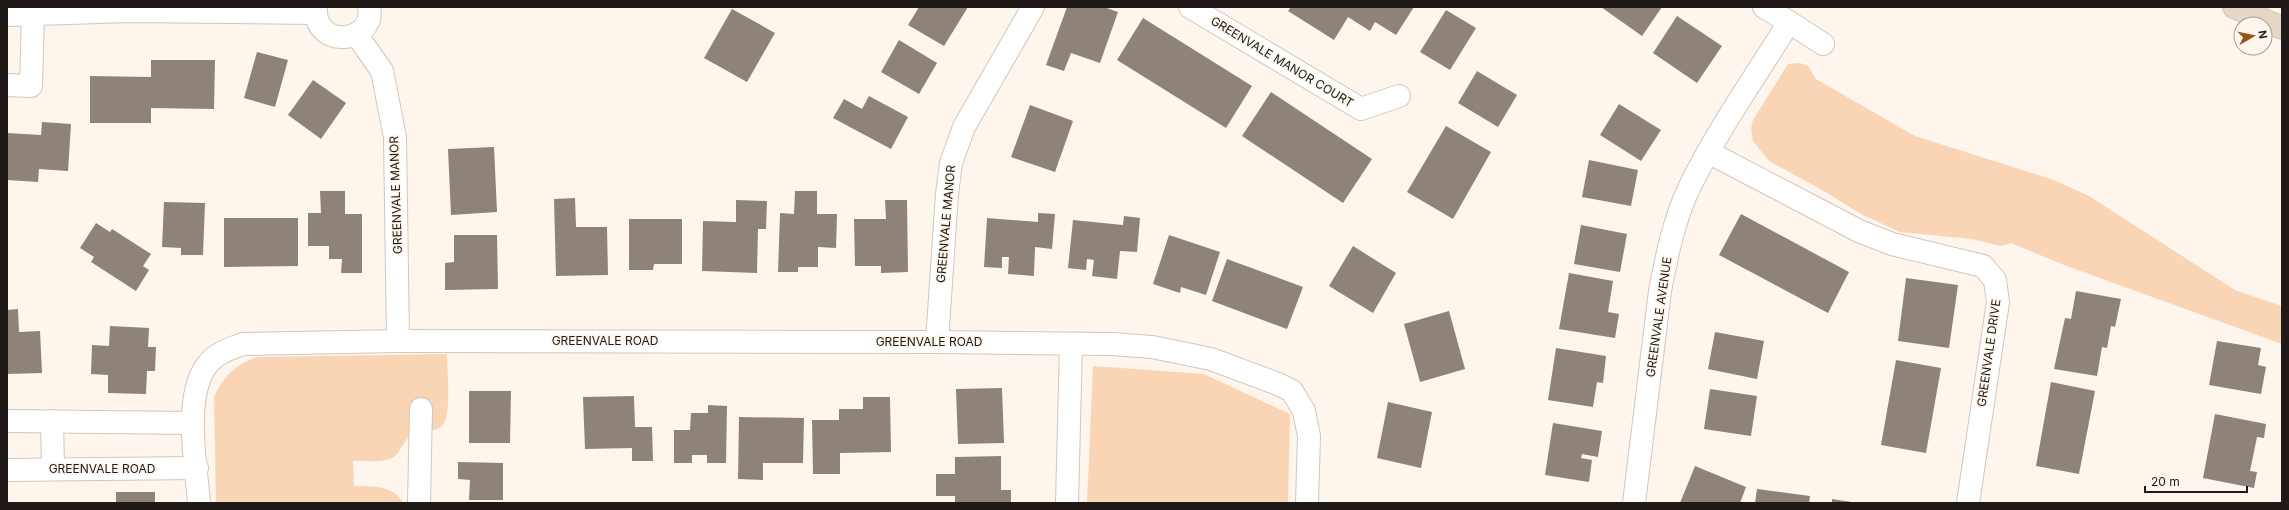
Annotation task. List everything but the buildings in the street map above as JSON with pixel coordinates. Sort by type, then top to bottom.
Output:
[{"type":"street","points":[[7,15],[129,11],[315,10],[322,30],[339,38],[356,34],[364,28],[368,20],[369,7]]},
{"type":"street","name":"GREENVALE MANOR","points":[[937,342],[946,194],[951,164],[964,127],[1033,7]]},
{"type":"street","name":"GREENVALE MANOR COURT","points":[[1190,7],[1361,110],[1399,96]]},
{"type":"street","points":[[1764,7],[1823,44]]},
{"type":"street","points":[[2234,7],[2282,28]]},
{"type":"street","points":[[7,85],[31,86],[33,14]]},
{"type":"street","name":"GREENVALE AVENUE","points":[[1634,503],[1660,291],[1676,221],[1689,187],[1708,152],[1789,22]]},
{"type":"street","name":"GREENVALE MANOR","points":[[356,34],[382,71],[395,137],[398,341]]},
{"type":"street","name":"GREENVALE DRIVE","points":[[1708,152],[1859,231],[1892,244],[1977,264],[1992,275],[1996,285],[1998,302],[1968,503]]},
{"type":"street","name":"GREENVALE ROAD","points":[[199,503],[193,423],[196,389],[207,365],[222,351],[243,344],[398,341],[937,342],[1152,347],[1210,359],[1292,391],[1304,411],[1309,436],[1307,503]]},
{"type":"street","points":[[1067,503],[1071,344]]},
{"type":"street","points":[[419,503],[421,409]]},
{"type":"street","points":[[7,421],[193,423]]},
{"type":"street","points":[[52,421],[53,469]]},
{"type":"street","name":"GREENVALE ROAD","points":[[7,470],[197,468]]},
{"type":"shaded area","points":[[1800,63],[1808,66],[1816,79],[1915,136],[2054,180],[2089,196],[2235,290],[2282,306],[2282,344],[2064,265],[2011,243],[2001,246],[1972,239],[1900,232],[1861,214],[1824,191],[1769,161],[1753,141],[1751,128],[1753,120],[1788,64]]},
{"type":"shaded area","points":[[447,354],[448,403],[445,421],[442,426],[432,430],[415,431],[407,439],[398,453],[389,459],[383,461],[353,461],[354,486],[382,488],[394,492],[403,503],[216,503],[214,397],[226,377],[242,364],[257,357]]},
{"type":"shaded area","points":[[1093,366],[1204,374],[1290,414],[1288,503],[1087,503]]}]
